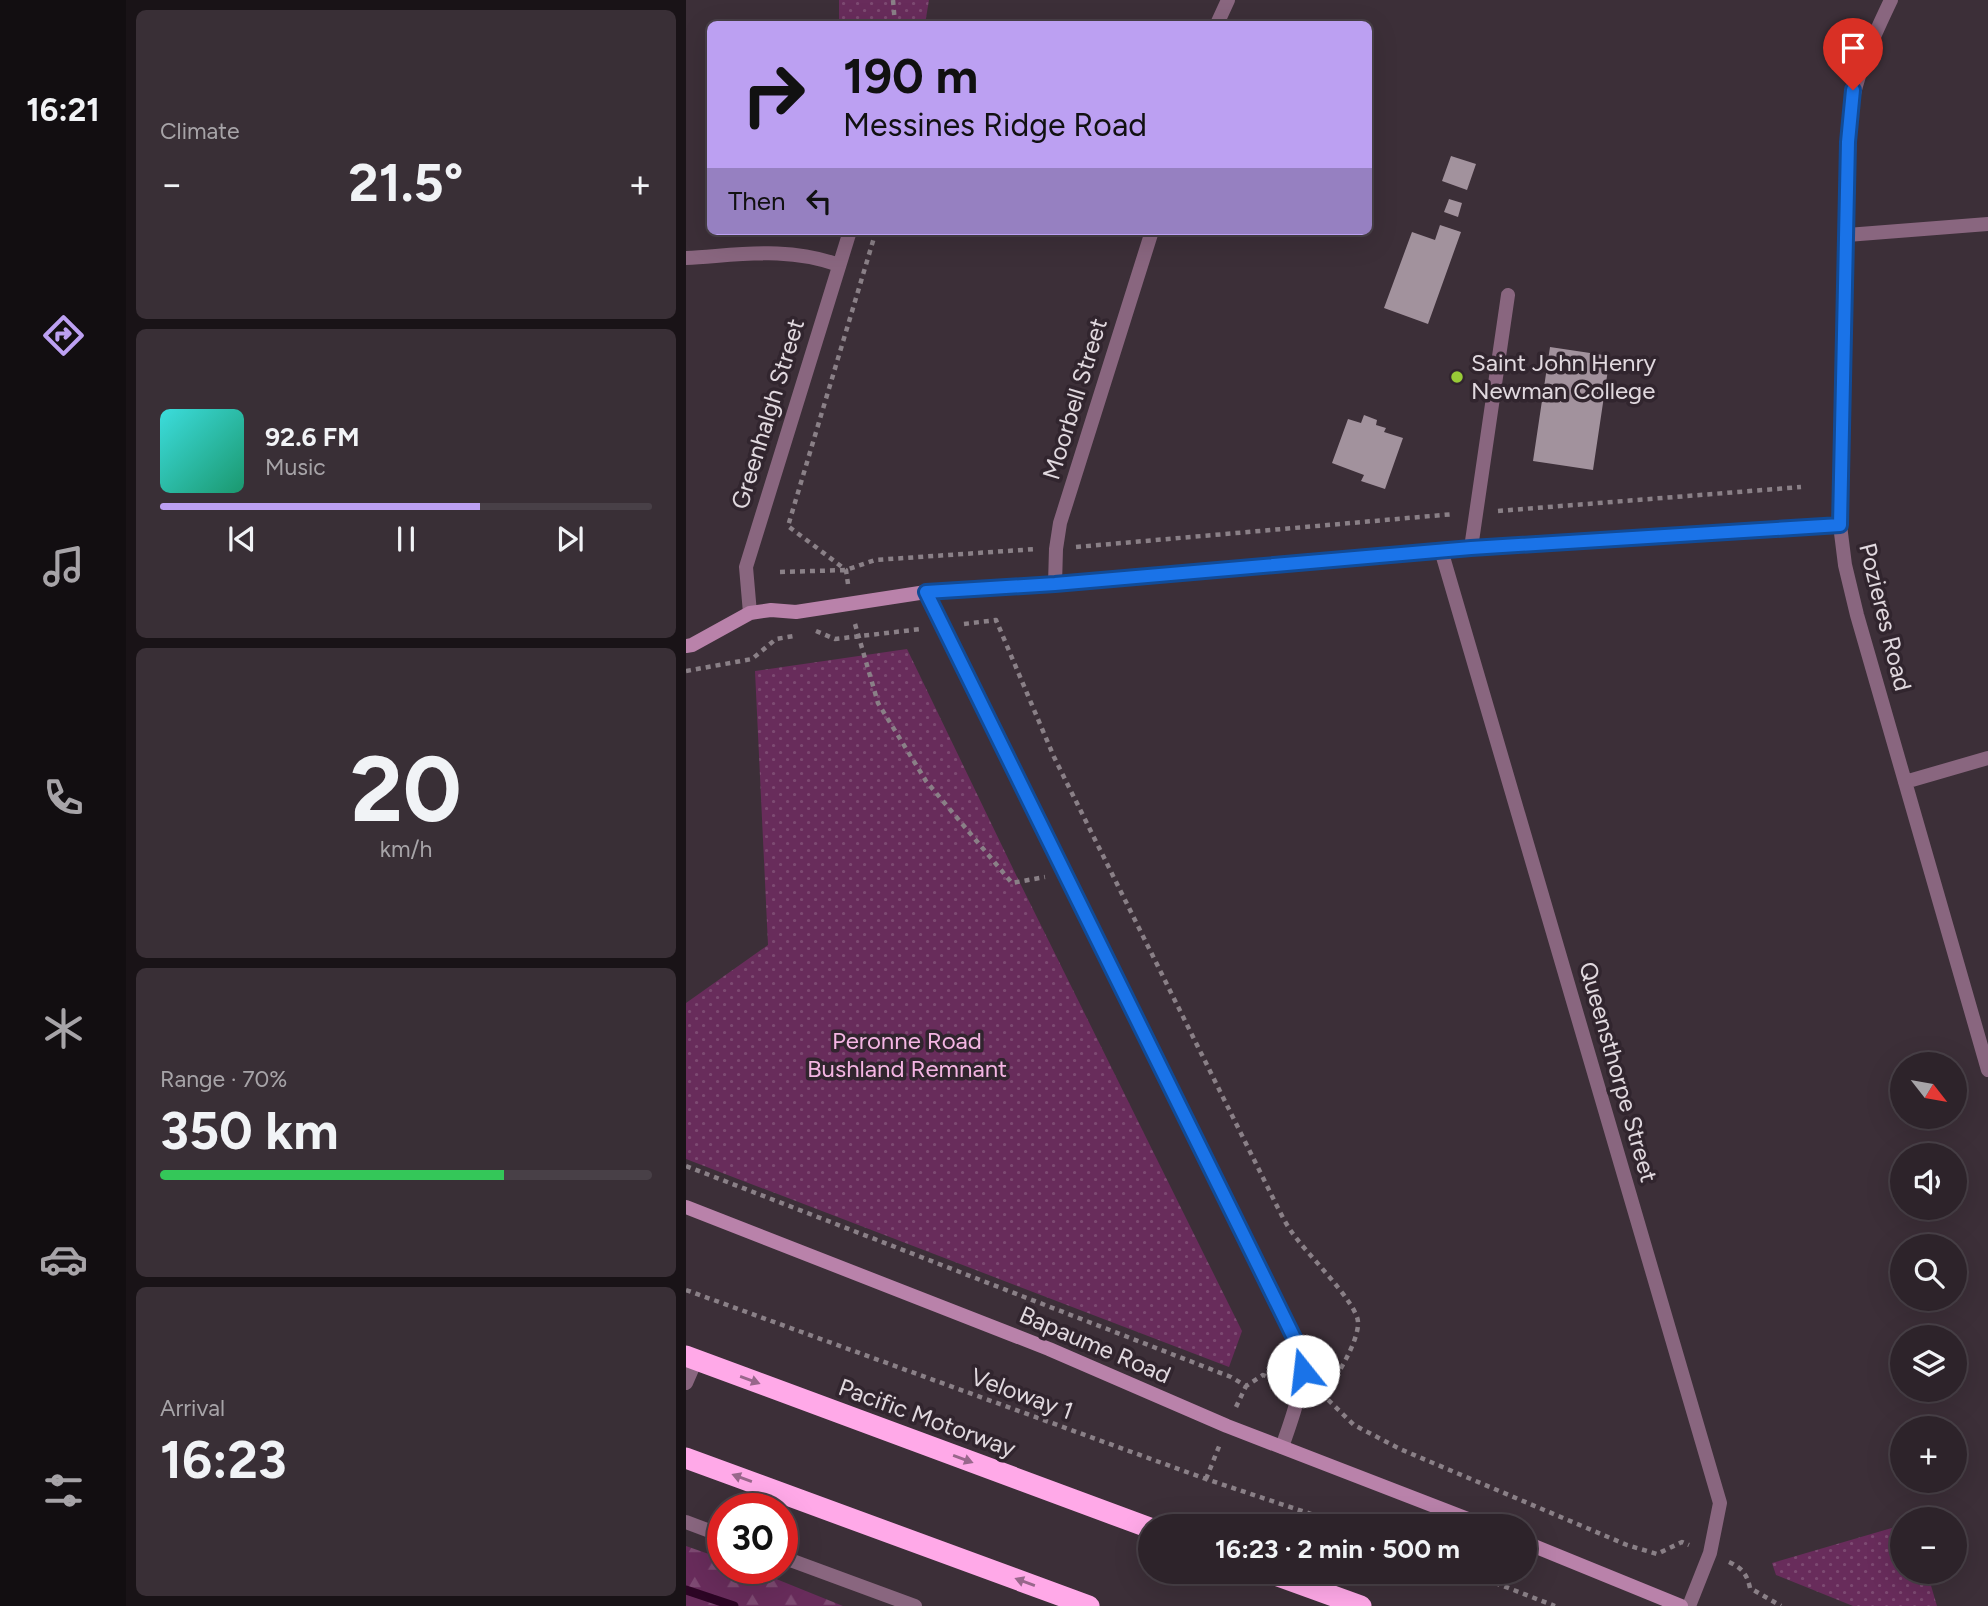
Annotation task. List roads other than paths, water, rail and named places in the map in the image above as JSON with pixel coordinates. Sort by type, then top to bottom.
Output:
[{"type":"highway","name":"Pacific Motorway","points":[[691,1358],[1138,1524]]},
{"type":"highway","points":[[686,1458],[1089,1606]]},
{"type":"highway","points":[[1300,1584],[1361,1606]]},
{"type":"street","points":[[1218,21],[1228,0]]},
{"type":"street","name":"Pozieres Road","points":[[1891,0],[1853,90],[1848,142],[1840,525],[1851,594],[1988,1070]]},
{"type":"street","points":[[1847,234],[1988,224]]},
{"type":"street","name":"Greenhalgh Street","points":[[750,613],[746,567],[849,235]]},
{"type":"street","name":"Moorbell Street","points":[[1055,584],[1060,523],[1151,235]]},
{"type":"street","points":[[686,258],[778,252],[807,255],[839,265]]},
{"type":"street","points":[[1471,548],[1508,295]]},
{"type":"street","points":[[686,646],[750,613],[771,610],[796,612],[926,592],[1055,584],[1441,550],[1840,525]]},
{"type":"street","name":"Queensthorpe Street","points":[[1441,550],[1720,1503],[1710,1553],[1689,1606]]},
{"type":"street","points":[[926,592],[1301,1352],[1301,1389],[1282,1447]]},
{"type":"street","points":[[1905,782],[1988,758]]},
{"type":"street","name":"Bapaume Road","points":[[686,1207],[1049,1349],[1227,1426],[1455,1514]]},
{"type":"street","points":[[686,1383],[691,1358]]},
{"type":"street","points":[[686,1522],[707,1530]]},
{"type":"street","points":[[1537,1547],[1681,1606]]},
{"type":"street","points":[[798,1564],[915,1606]]},
{"type":"waterway","points":[[686,1590],[734,1606]]},
{"type":"place","name":"Saint John Henry Newman College","points":[[1457,377]]},
{"type":"park label","name":"Peronne Road Bushland Remnant","points":[[907,1055]]}]
